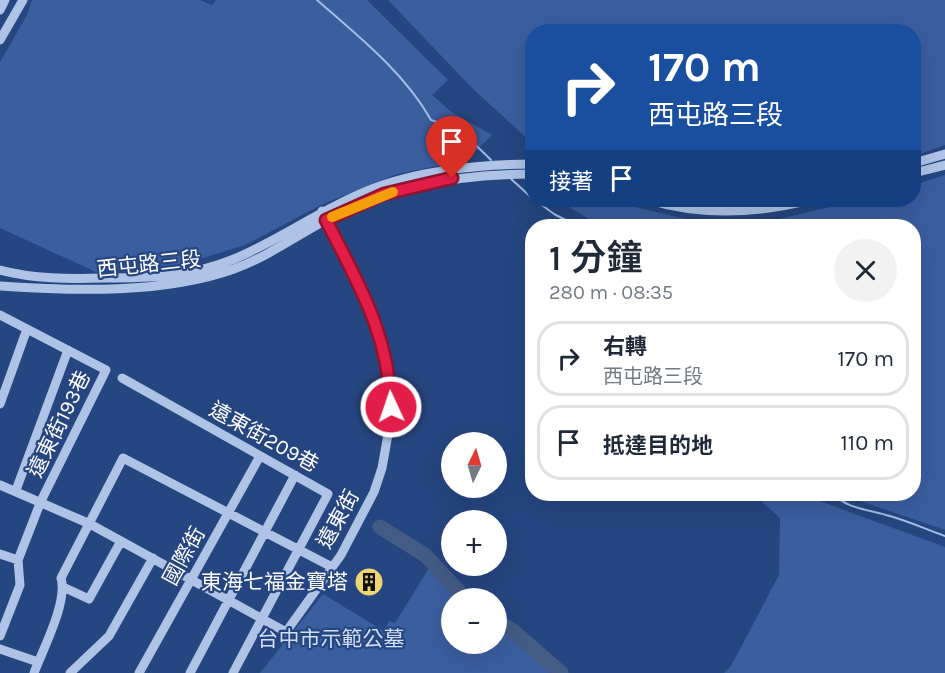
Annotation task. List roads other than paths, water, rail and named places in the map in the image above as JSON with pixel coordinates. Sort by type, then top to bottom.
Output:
[{"type":"street","points":[[0,10],[5,0]]},
{"type":"street","points":[[0,40],[23,0]]},
{"type":"street","points":[[921,161],[945,154]]},
{"type":"street","name":"西屯路三段","points":[[2,272],[66,279],[180,275],[232,260],[261,247],[368,190],[430,174],[486,166],[525,164]]},
{"type":"street","points":[[921,171],[945,165]]},
{"type":"street","name":"西屯路三段","points":[[0,286],[141,287],[185,282],[257,261],[324,215],[384,194],[436,181],[479,175],[525,174]]},
{"type":"street","points":[[684,207],[740,211],[773,207]]},
{"type":"street","name":"遠東街","points":[[0,485],[90,524],[286,632],[341,555],[378,482],[385,453],[391,407],[389,377],[379,332],[368,303],[324,215]]},
{"type":"street","points":[[0,315],[68,350],[16,490]]},
{"type":"street","points":[[1,398],[27,329]]},
{"type":"street","name":"遠東街193巷","points":[[41,501],[106,370],[68,350]]},
{"type":"street","name":"遠東街209巷","points":[[122,378],[328,494],[233,673]]},
{"type":"street","name":"國際街","points":[[139,673],[260,456]]},
{"type":"street","points":[[34,673],[62,602],[62,583],[123,458],[332,567]]},
{"type":"street","points":[[190,673],[295,475]]},
{"type":"street","points":[[0,636],[20,585],[18,560],[41,501]]},
{"type":"street","points":[[62,583],[89,599],[121,541]]},
{"type":"street","points":[[0,554],[18,560]]},
{"type":"street","points":[[70,673],[109,636],[153,558]]},
{"type":"street","points":[[0,649],[38,662]]},
{"type":"waterway","points":[[317,0],[394,70],[431,120],[464,136],[491,160]]},
{"type":"waterway","points":[[510,178],[525,192]]},
{"type":"waterway","points":[[544,207],[564,219]]},
{"type":"waterway","points":[[842,501],[851,506],[901,519],[945,536]]},
{"type":"waterway","points":[[380,527],[425,555],[456,588]]},
{"type":"waterway","points":[[507,628],[561,673]]},
{"type":"place","name":"東海七福金寶塔","points":[[369,582]]},
{"type":"park label","name":"台中市示範公墓","points":[[331,639]]}]
